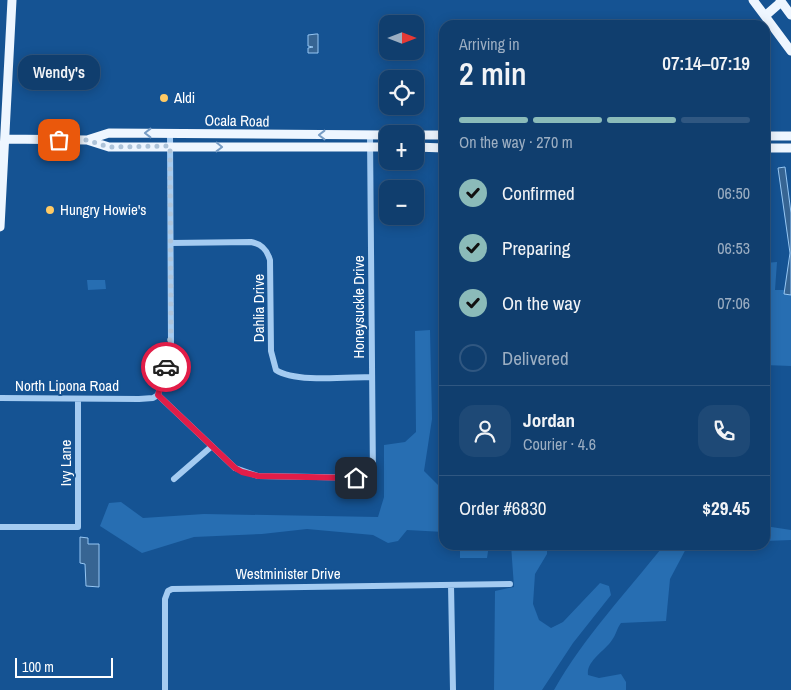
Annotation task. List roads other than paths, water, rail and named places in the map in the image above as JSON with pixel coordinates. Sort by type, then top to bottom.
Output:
[{"type":"main road","points":[[0,227],[2,139],[12,0]]},
{"type":"main road","points":[[753,0],[768,20]]},
{"type":"main road","points":[[765,16],[780,1],[791,15]]},
{"type":"main road","points":[[770,23],[791,52]]},
{"type":"main road","name":"Ocala Road","points":[[87,140],[109,133],[379,135]]},
{"type":"main road","points":[[424,135],[439,135]]},
{"type":"main road","points":[[770,136],[791,136]]},
{"type":"main road","name":"Ocala Road","points":[[2,139],[87,140],[109,147],[379,148]]},
{"type":"main road","points":[[424,148],[439,148]]},
{"type":"main road","points":[[770,148],[791,148]]},
{"type":"street","points":[[170,133],[171,345],[158,395],[212,446],[174,479]]},
{"type":"street","name":"Honeysuckle Drive","points":[[212,446],[235,468],[250,474],[373,478],[370,135]]},
{"type":"street","name":"Dahlia Drive","points":[[171,243],[251,242],[264,248],[270,260],[271,351],[276,370],[286,375],[301,377],[372,377]]},
{"type":"street","name":"North Lipona Road","points":[[0,398],[146,398],[158,395]]},
{"type":"street","name":"Ivy Lane","points":[[0,527],[78,527],[78,399]]},
{"type":"street","name":"Westminister Drive","points":[[166,690],[165,599],[168,591],[172,589],[510,584]]},
{"type":"street","points":[[451,585],[452,690]]},
{"type":"place","name":"Aldi","points":[[164,98]]},
{"type":"place","name":"Wendy's","points":[[59,140]]},
{"type":"place","name":"Hungry Howie's","points":[[50,210]]}]
